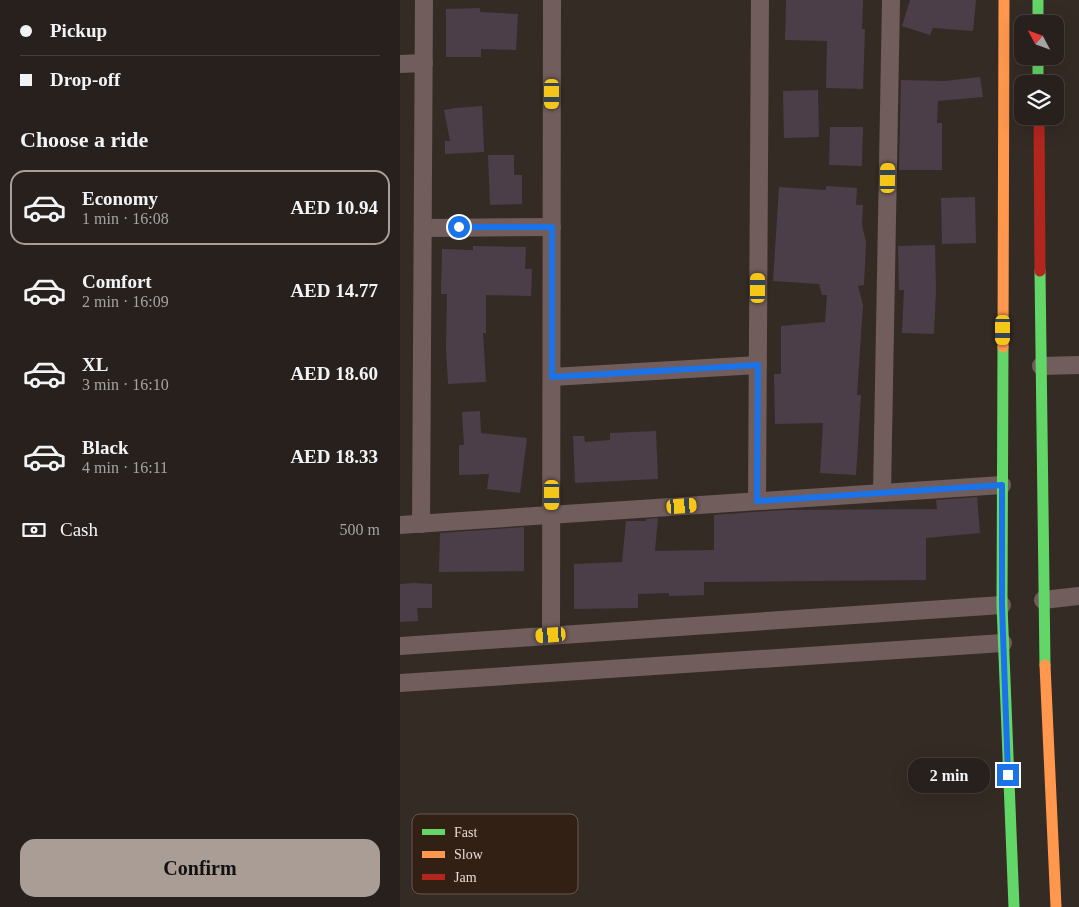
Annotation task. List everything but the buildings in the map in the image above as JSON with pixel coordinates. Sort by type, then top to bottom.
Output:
[{"type":"street","points":[[421,524],[424,0]]},
{"type":"street","points":[[551,635],[552,0]]},
{"type":"street","points":[[757,501],[760,0]]},
{"type":"street","points":[[882,493],[891,0]]},
{"type":"street","points":[[1004,0],[1002,605],[1014,907]]},
{"type":"street","points":[[1038,0],[1038,15]]},
{"type":"street","points":[[400,64],[424,63]]},
{"type":"street","points":[[1039,125],[1044,647],[1056,907]]},
{"type":"street","points":[[422,228],[552,227]]},
{"type":"street","points":[[552,377],[758,365]]},
{"type":"street","points":[[1041,366],[1079,365]]},
{"type":"street","points":[[400,525],[1002,485]]},
{"type":"street","points":[[1044,600],[1079,596]]},
{"type":"street","points":[[400,646],[1002,605]]},
{"type":"street","points":[[400,683],[1003,643]]},
{"type":"traffic: fast","points":[[1038,0],[1038,15]]},
{"type":"traffic: fast","points":[[1038,65],[1038,75]]},
{"type":"traffic: fast","points":[[1040,271],[1045,665]]},
{"type":"traffic: fast","points":[[1003,347],[1002,605],[1014,907]]},
{"type":"traffic: slow","points":[[1003,347],[1004,0]]},
{"type":"traffic: slow","points":[[1045,665],[1056,907]]},
{"type":"traffic: jam","points":[[1039,125],[1040,271]]},
{"type":"route","points":[[459,227],[552,227],[552,377],[758,365],[757,501],[1002,485],[1002,605],[1008,775]]}]
